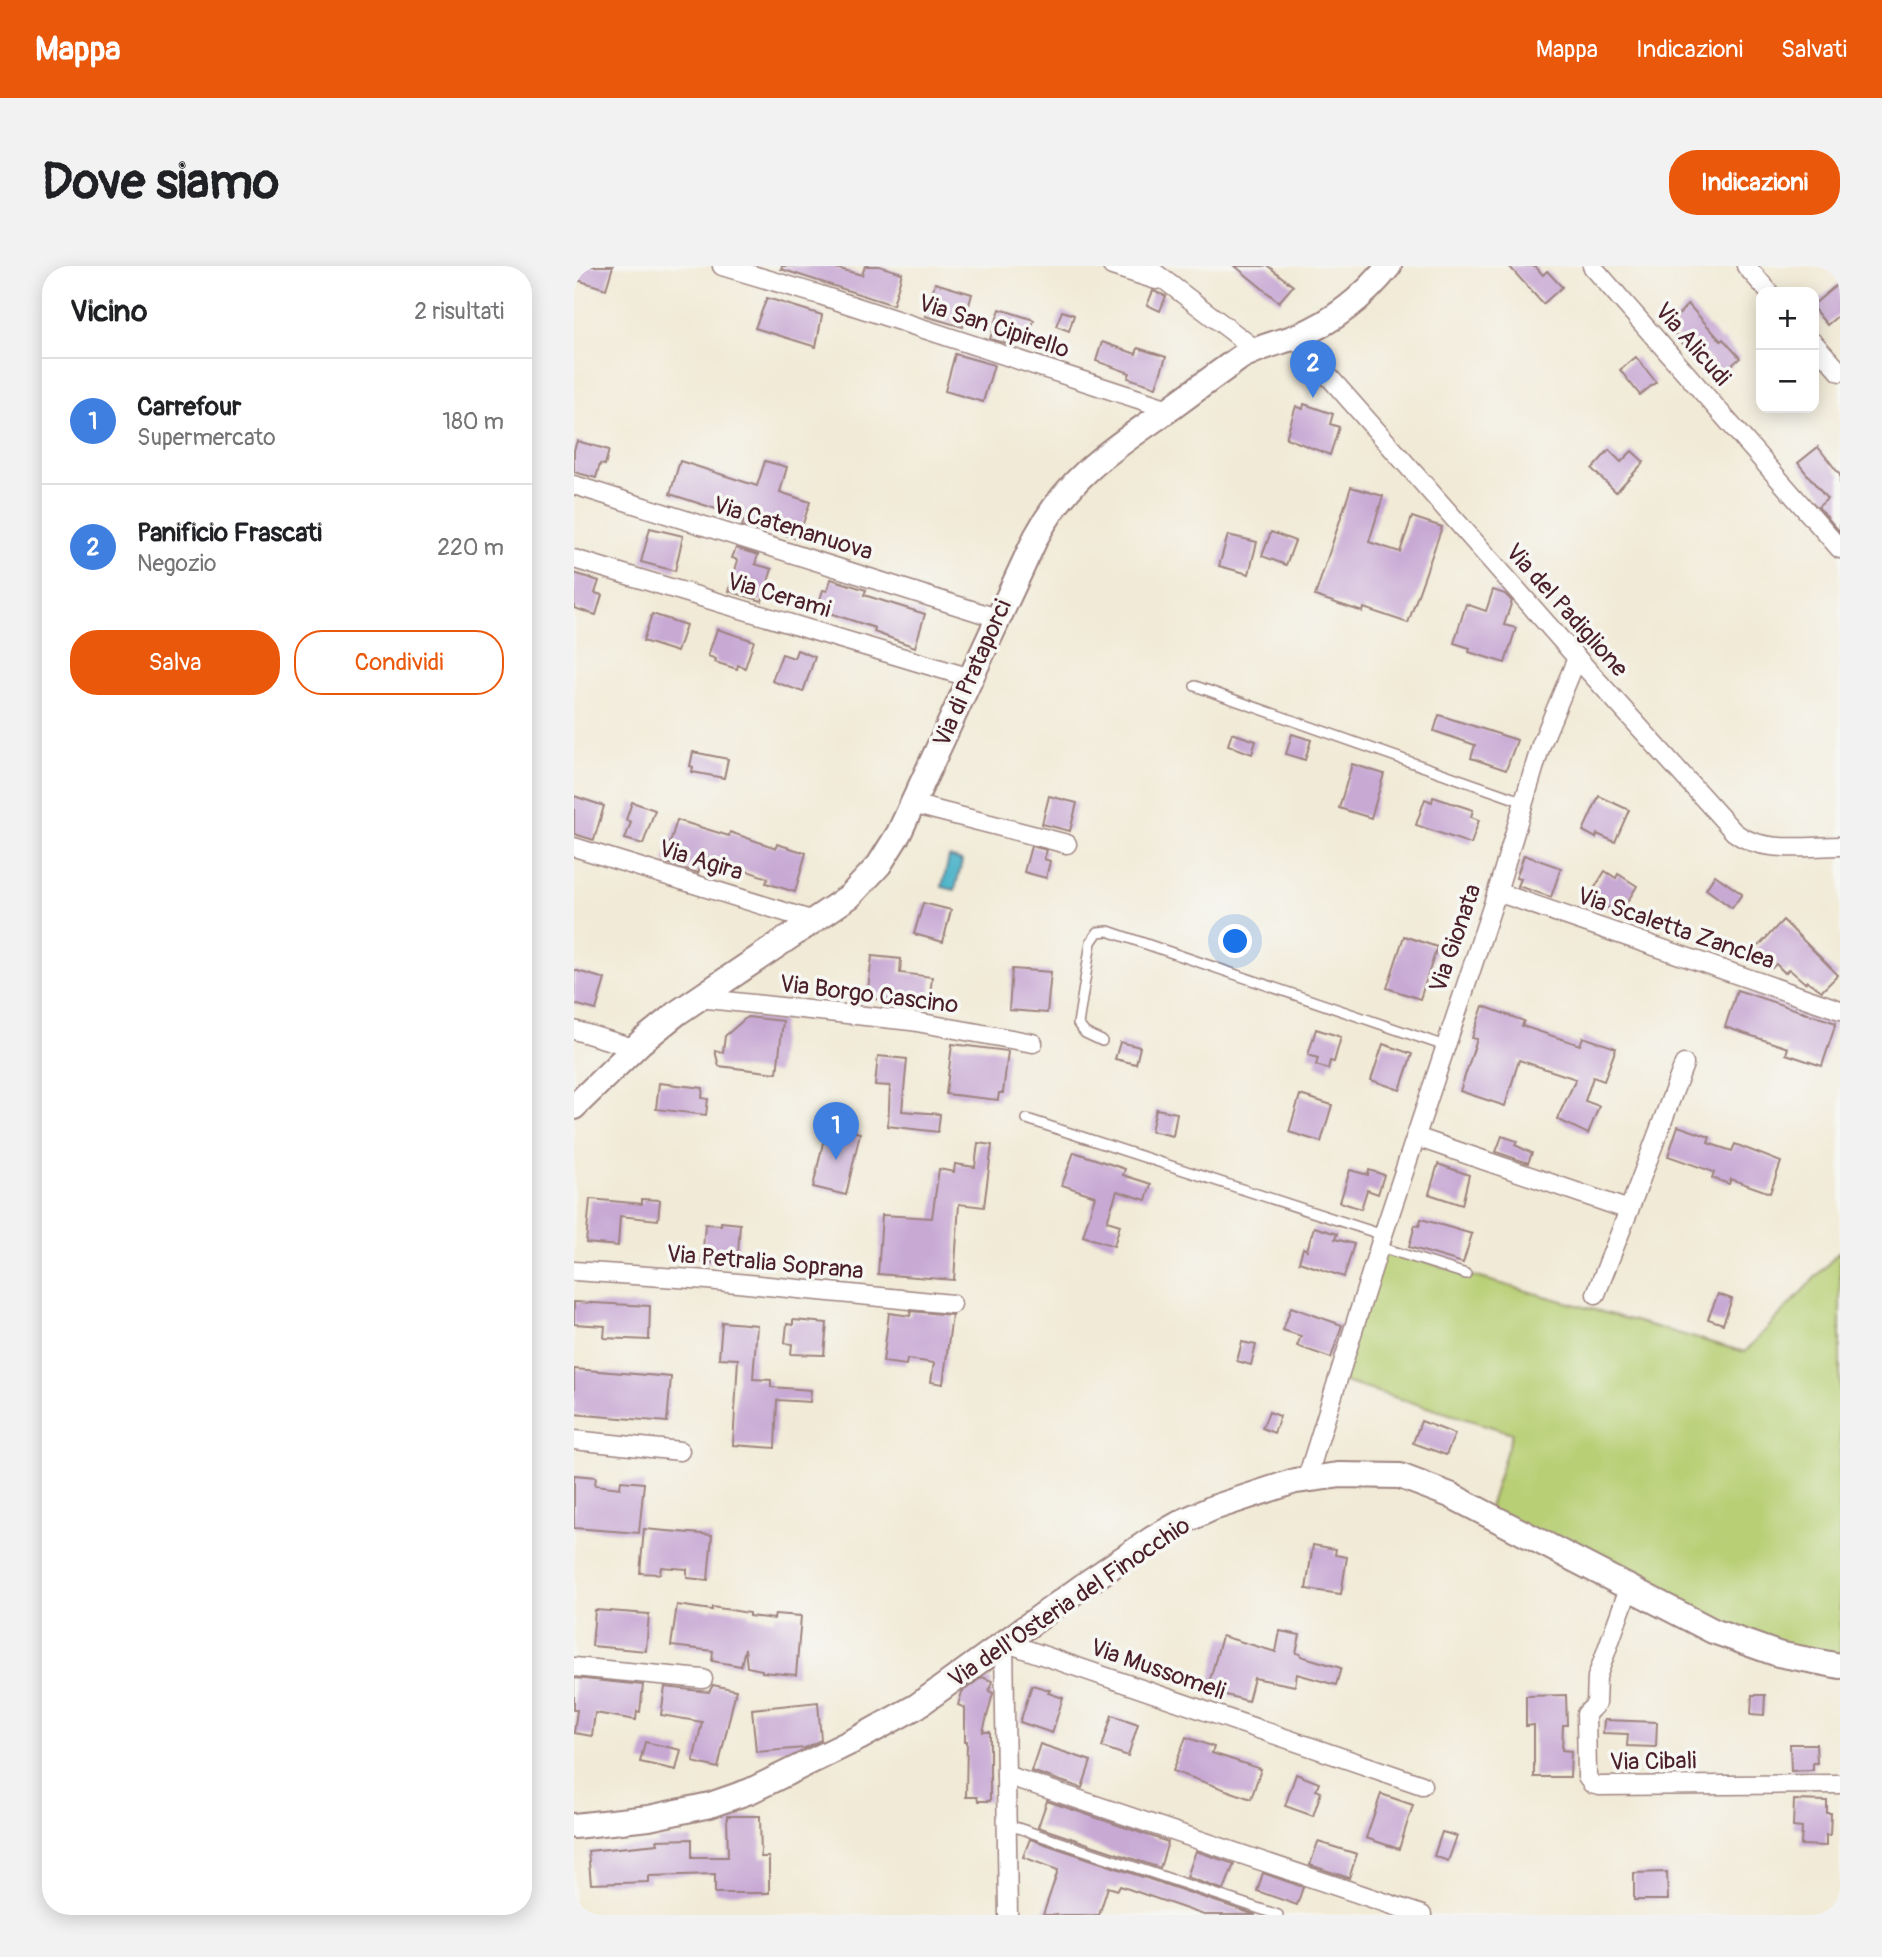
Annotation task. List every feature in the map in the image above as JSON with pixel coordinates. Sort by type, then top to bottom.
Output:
[{"type":"street","name":"Via San Cipirello","points":[[722,266],[820,295],[1169,409]]},
{"type":"street","points":[[1112,266],[1169,284]]},
{"type":"street","points":[[1146,266],[1255,349]]},
{"type":"street","name":"Via di Prataporci","points":[[574,1107],[635,1048],[698,998],[850,896],[873,872],[894,842],[1036,537],[1063,494],[1109,452],[1255,349],[1294,337],[1325,323],[1350,306],[1389,266]]},
{"type":"street","name":"Via Alicudi","points":[[1592,266],[1840,548]]},
{"type":"street","points":[[1746,266],[1765,287]]},
{"type":"street","name":"Via del Padiglione","points":[[1294,337],[1728,827],[1754,843],[1768,846],[1840,846]]},
{"type":"street","points":[[1819,349],[1840,372]]},
{"type":"street","name":"Via Catenanuova","points":[[574,485],[997,618]]},
{"type":"street","name":"Via Cerami","points":[[574,559],[971,678]]},
{"type":"street","name":"Via Gionata","points":[[1307,1478],[1381,1241],[1497,892],[1541,745],[1577,658]]},
{"type":"street","points":[[912,804],[1067,844]]},
{"type":"street","name":"Via Agira","points":[[574,847],[814,921]]},
{"type":"street","name":"Via Scaletta Zanclea","points":[[1497,892],[1840,1010]]},
{"type":"street","name":"Via Borgo Cascino","points":[[698,998],[911,1021],[1033,1043]]},
{"type":"street","points":[[574,1030],[635,1048]]},
{"type":"street","points":[[1596,1294],[1684,1064]]},
{"type":"street","points":[[1416,1137],[1629,1210]]},
{"type":"street","name":"Via Petralia Soprana","points":[[574,1271],[706,1280],[952,1304]]},
{"type":"street","points":[[574,1440],[680,1451]]},
{"type":"street","name":"Via dell'Osteria del Finocchio","points":[[574,1826],[677,1813],[750,1791],[905,1713],[1140,1547],[1184,1521],[1225,1504],[1307,1478],[1372,1474],[1409,1478],[1450,1495],[1687,1618],[1738,1641],[1778,1654],[1840,1666]]},
{"type":"street","name":"Via Cibali","points":[[1629,1588],[1597,1677],[1596,1704],[1586,1714],[1587,1777],[1592,1784],[1840,1784]]},
{"type":"street","points":[[1004,1642],[1008,1915]]},
{"type":"street","name":"Via Mussomeli","points":[[1004,1642],[1422,1785]]},
{"type":"street","points":[[574,1667],[703,1679]]},
{"type":"street","points":[[1006,1775],[1422,1915]]},
{"type":"lane","points":[[1195,686],[1524,802]]},
{"type":"lane","points":[[1102,1041],[1085,1033],[1078,1024],[1091,942],[1098,932],[1108,931],[1445,1046]]},
{"type":"lane","points":[[1027,1119],[1381,1241],[1466,1274]]},
{"type":"lane","points":[[1006,1824],[1279,1915]]},
{"type":"green space","points":[[1380,1247],[1466,1274],[1745,1352],[1840,1251],[1840,1666],[1778,1654],[1487,1514],[1512,1433],[1338,1380]]},
{"type":"water","points":[[949,857],[962,861],[955,890],[942,887]]},
{"type":"building","points":[[574,266],[613,266],[606,289],[574,279]]},
{"type":"building","points":[[782,266],[837,266],[836,268],[862,275],[865,266],[879,266],[902,273],[893,305],[781,269]]},
{"type":"building","points":[[1235,266],[1268,266],[1293,286],[1279,302]]},
{"type":"building","points":[[1509,266],[1535,266],[1543,275],[1547,271],[1562,287],[1543,304]]},
{"type":"building","points":[[1840,282],[1840,314],[1827,325],[1819,315],[1819,300]]},
{"type":"building","points":[[935,283],[972,294],[963,327],[925,316]]},
{"type":"building","points":[[1153,291],[1166,296],[1160,311],[1147,305]]},
{"type":"building","points":[[767,298],[822,315],[816,347],[755,328]]},
{"type":"building","points":[[1688,304],[1740,358],[1722,374],[1692,340],[1685,346],[1668,326]]},
{"type":"building","points":[[1000,309],[1034,320],[1026,345],[1006,339],[1005,343],[990,339]]},
{"type":"building","points":[[1062,311],[1074,315],[1069,331],[1056,326]]},
{"type":"building","points":[[1102,342],[1136,354],[1138,348],[1166,357],[1156,387],[1128,378],[1130,373],[1096,361]]},
{"type":"building","points":[[955,354],[994,365],[983,402],[945,391]]},
{"type":"building","points":[[1636,357],[1656,382],[1640,395],[1620,370]]},
{"type":"building","points":[[1304,404],[1333,414],[1330,424],[1339,427],[1330,455],[1286,438],[1296,406],[1303,409]]},
{"type":"building","points":[[577,441],[609,450],[605,465],[600,464],[596,478],[574,472],[574,450]]},
{"type":"building","points":[[1818,447],[1840,475],[1840,532],[1818,507],[1827,499],[1798,463]]},
{"type":"building","points":[[1609,450],[1621,462],[1632,451],[1644,462],[1616,492],[1592,469]]},
{"type":"building","points":[[680,461],[757,486],[765,461],[787,467],[780,492],[810,502],[798,539],[766,528],[765,533],[742,526],[744,521],[740,520],[741,517],[670,494]]},
{"type":"building","points":[[1351,487],[1383,496],[1369,542],[1400,552],[1412,517],[1442,527],[1408,623],[1364,608],[1363,612],[1315,596]]},
{"type":"building","points":[[650,528],[683,536],[675,571],[641,562]]},
{"type":"building","points":[[1271,532],[1295,541],[1286,565],[1262,556]]},
{"type":"building","points":[[1228,535],[1257,542],[1249,574],[1219,566]]},
{"type":"building","points":[[736,548],[758,555],[755,564],[772,569],[762,601],[729,591],[738,560],[732,558]]},
{"type":"building","points":[[574,573],[599,581],[595,593],[602,595],[596,615],[574,608]]},
{"type":"building","points":[[831,579],[866,590],[864,595],[925,614],[915,647],[874,632],[875,628],[817,609],[823,590],[827,591]]},
{"type":"building","points":[[1493,590],[1505,594],[1512,601],[1504,625],[1516,628],[1505,663],[1469,652],[1470,648],[1454,643],[1466,604],[1486,611]]},
{"type":"building","points":[[652,614],[686,625],[677,652],[643,641]]},
{"type":"building","points":[[717,629],[754,641],[745,668],[738,665],[737,669],[715,662],[716,659],[708,656]]},
{"type":"building","points":[[797,650],[815,657],[803,692],[772,681],[782,654],[794,658]]},
{"type":"building","points":[[1439,715],[1517,740],[1506,770],[1471,758],[1475,745],[1434,731]]},
{"type":"building","points":[[1232,733],[1256,741],[1252,754],[1228,745]]},
{"type":"building","points":[[1292,734],[1311,740],[1305,760],[1286,754]]},
{"type":"building","points":[[693,752],[728,759],[724,778],[692,772],[693,767],[690,766]]},
{"type":"building","points":[[1352,764],[1384,774],[1371,818],[1339,808]]},
{"type":"building","points":[[574,796],[604,806],[594,840],[574,834]]},
{"type":"building","points":[[1049,796],[1077,803],[1070,831],[1042,824]]},
{"type":"building","points":[[1599,796],[1629,810],[1615,842],[1597,834],[1596,838],[1583,831]]},
{"type":"building","points":[[1433,797],[1473,810],[1471,817],[1479,820],[1471,844],[1416,825],[1425,799],[1432,802]]},
{"type":"building","points":[[632,802],[655,810],[643,844],[625,839],[631,822],[626,820]]},
{"type":"building","points":[[677,820],[729,836],[730,832],[776,848],[777,844],[806,853],[795,892],[766,883],[768,878],[704,856],[698,873],[664,862]]},
{"type":"building","points":[[1031,846],[1047,850],[1044,859],[1050,861],[1046,878],[1024,872]]},
{"type":"building","points":[[1524,855],[1561,868],[1551,897],[1518,886],[1521,879],[1516,878]]},
{"type":"building","points":[[1605,871],[1616,878],[1618,874],[1637,886],[1621,912],[1614,908],[1612,911],[1591,894]]},
{"type":"building","points":[[1715,875],[1742,894],[1732,908],[1706,889]]},
{"type":"building","points":[[923,903],[951,910],[943,942],[914,934]]},
{"type":"building","points":[[1783,920],[1838,975],[1822,991],[1807,981],[1805,983],[1789,969],[1785,973],[1776,964],[1772,968],[1754,951]]},
{"type":"building","points":[[1404,936],[1437,947],[1420,999],[1387,988]]},
{"type":"building","points":[[872,956],[901,959],[900,973],[932,977],[929,1005],[867,998]]},
{"type":"building","points":[[1012,969],[1051,972],[1047,1013],[1009,1010]]},
{"type":"building","points":[[574,970],[605,979],[596,1010],[574,1004]]},
{"type":"building","points":[[1737,990],[1836,1023],[1822,1066],[1786,1054],[1788,1048],[1725,1027]]},
{"type":"building","points":[[1483,1006],[1524,1021],[1522,1026],[1580,1045],[1583,1037],[1616,1048],[1604,1081],[1593,1077],[1585,1101],[1599,1106],[1588,1134],[1557,1119],[1576,1079],[1519,1060],[1505,1106],[1460,1091],[1477,1039],[1472,1038]]},
{"type":"building","points":[[747,1017],[783,1021],[777,1073],[719,1066],[715,1051],[723,1052],[725,1036]]},
{"type":"building","points":[[1316,1029],[1341,1037],[1334,1062],[1330,1061],[1328,1069],[1316,1065],[1318,1058],[1308,1055]]},
{"type":"building","points":[[1120,1042],[1140,1047],[1136,1064],[1115,1059]]},
{"type":"building","points":[[952,1044],[1008,1051],[1003,1093],[999,1093],[998,1100],[946,1094]]},
{"type":"building","points":[[1383,1044],[1412,1054],[1400,1090],[1371,1080]]},
{"type":"building","points":[[878,1056],[907,1059],[902,1111],[940,1114],[938,1132],[888,1126],[890,1086],[875,1085]]},
{"type":"building","points":[[659,1083],[703,1088],[702,1098],[708,1099],[706,1115],[656,1109]]},
{"type":"building","points":[[1300,1095],[1332,1105],[1321,1142],[1289,1132]]},
{"type":"building","points":[[1156,1109],[1177,1113],[1173,1136],[1151,1131]]},
{"type":"building","points":[[827,1125],[860,1133],[846,1195],[813,1187]]},
{"type":"building","points":[[1678,1126],[1710,1137],[1708,1143],[1732,1151],[1735,1144],[1781,1162],[1770,1193],[1731,1179],[1729,1184],[1712,1178],[1714,1172],[1668,1156]]},
{"type":"building","points":[[1502,1136],[1517,1141],[1515,1145],[1532,1153],[1528,1163],[1496,1152]]},
{"type":"building","points":[[978,1143],[992,1145],[984,1207],[959,1204],[954,1280],[878,1274],[882,1215],[932,1218],[939,1169],[954,1172],[955,1164],[975,1167]]},
{"type":"building","points":[[1074,1152],[1125,1169],[1123,1175],[1151,1184],[1146,1200],[1117,1191],[1107,1221],[1120,1225],[1114,1246],[1083,1236],[1095,1196],[1062,1185]]},
{"type":"building","points":[[1438,1164],[1469,1175],[1462,1205],[1429,1194]]},
{"type":"building","points":[[1350,1170],[1368,1175],[1369,1170],[1384,1175],[1378,1194],[1367,1190],[1361,1209],[1340,1202]]},
{"type":"building","points":[[590,1199],[642,1204],[642,1199],[660,1200],[658,1220],[620,1216],[618,1246],[586,1243]]},
{"type":"building","points":[[1421,1219],[1472,1234],[1463,1263],[1409,1247],[1415,1225],[1419,1226]]},
{"type":"building","points":[[721,1222],[740,1224],[738,1253],[734,1252],[733,1264],[702,1262],[705,1224],[721,1225]]},
{"type":"building","points":[[1314,1227],[1337,1234],[1335,1239],[1354,1244],[1344,1277],[1299,1262],[1303,1248],[1307,1250]]},
{"type":"building","points":[[1718,1294],[1732,1299],[1723,1324],[1708,1319]]},
{"type":"building","points":[[574,1302],[650,1306],[649,1340],[604,1338],[605,1326],[574,1324]]},
{"type":"building","points":[[1291,1307],[1342,1325],[1331,1358],[1297,1346],[1301,1336],[1283,1330]]},
{"type":"building","points":[[911,1311],[952,1315],[943,1384],[931,1382],[934,1363],[907,1359],[906,1365],[883,1362],[889,1313],[910,1316]]},
{"type":"building","points":[[793,1320],[827,1323],[824,1355],[791,1354],[792,1344],[785,1343],[787,1324],[793,1325]]},
{"type":"building","points":[[722,1322],[757,1325],[753,1379],[771,1380],[771,1387],[811,1390],[810,1402],[777,1400],[775,1448],[733,1445],[738,1359],[719,1358]]},
{"type":"building","points":[[1242,1342],[1256,1345],[1251,1365],[1237,1361]]},
{"type":"building","points":[[574,1369],[671,1377],[667,1422],[574,1414]]},
{"type":"building","points":[[1269,1412],[1280,1416],[1274,1433],[1262,1428]]},
{"type":"building","points":[[1421,1421],[1455,1434],[1446,1455],[1413,1443]]},
{"type":"building","points":[[574,1475],[596,1477],[595,1485],[620,1488],[621,1481],[644,1483],[639,1533],[574,1528]]},
{"type":"building","points":[[644,1529],[712,1535],[708,1580],[687,1578],[687,1569],[661,1567],[660,1574],[640,1573]]},
{"type":"building","points":[[1313,1545],[1336,1549],[1335,1555],[1347,1557],[1341,1594],[1306,1589]]},
{"type":"building","points":[[677,1605],[712,1610],[712,1607],[774,1619],[775,1614],[801,1616],[796,1675],[762,1672],[747,1667],[745,1648],[741,1666],[712,1661],[713,1651],[671,1646]]},
{"type":"building","points":[[595,1610],[649,1614],[646,1651],[592,1646]]},
{"type":"building","points":[[1280,1631],[1300,1635],[1296,1653],[1341,1668],[1336,1685],[1297,1674],[1295,1686],[1254,1678],[1248,1701],[1207,1690],[1222,1636],[1276,1652]]},
{"type":"building","points":[[982,1677],[992,1681],[989,1691],[993,1693],[983,1732],[990,1732],[990,1801],[966,1797],[965,1708],[958,1705],[962,1692]]},
{"type":"building","points":[[574,1678],[643,1685],[640,1712],[637,1711],[636,1720],[595,1713],[592,1736],[574,1733],[577,1710],[574,1710]]},
{"type":"building","points":[[713,1685],[736,1690],[718,1768],[693,1762],[702,1722],[661,1715],[665,1687],[709,1692]]},
{"type":"building","points":[[1032,1685],[1050,1690],[1048,1693],[1063,1698],[1052,1733],[1020,1722]]},
{"type":"building","points":[[1566,1695],[1567,1725],[1563,1725],[1562,1750],[1571,1751],[1570,1777],[1534,1777],[1534,1725],[1526,1726],[1526,1696]]},
{"type":"building","points":[[1752,1695],[1765,1695],[1764,1715],[1751,1714]]},
{"type":"building","points":[[818,1702],[821,1740],[805,1748],[756,1752],[752,1709]]},
{"type":"building","points":[[1112,1715],[1138,1724],[1128,1756],[1102,1747]]},
{"type":"building","points":[[1604,1720],[1657,1722],[1656,1747],[1627,1746],[1628,1734],[1603,1733]]},
{"type":"building","points":[[1186,1737],[1214,1747],[1212,1753],[1261,1769],[1251,1799],[1173,1771]]},
{"type":"building","points":[[645,1742],[681,1750],[676,1770],[640,1762]]},
{"type":"building","points":[[1040,1744],[1091,1761],[1082,1788],[1031,1771]]},
{"type":"building","points":[[1790,1744],[1816,1744],[1817,1763],[1813,1763],[1813,1770],[1791,1771]]},
{"type":"building","points":[[1296,1774],[1319,1783],[1316,1790],[1321,1792],[1313,1816],[1285,1806]]},
{"type":"building","points":[[1381,1794],[1413,1805],[1399,1849],[1366,1838]]},
{"type":"building","points":[[1794,1800],[1827,1801],[1827,1813],[1831,1813],[1830,1835],[1826,1835],[1826,1846],[1801,1845],[1802,1828],[1793,1827]]},
{"type":"building","points":[[1047,1801],[1168,1842],[1160,1868],[1038,1827]]},
{"type":"building","points":[[727,1816],[760,1816],[761,1857],[769,1857],[769,1893],[715,1893],[715,1874],[649,1876],[649,1882],[591,1884],[588,1851],[658,1844],[657,1840],[692,1839],[692,1857],[728,1857]]},
{"type":"building","points":[[1442,1832],[1457,1836],[1448,1861],[1434,1856]]},
{"type":"building","points":[[1030,1839],[1256,1915],[1204,1915],[1120,1886],[1118,1890],[1108,1887],[1099,1915],[1043,1915],[1058,1870],[1023,1857]]},
{"type":"building","points":[[1318,1842],[1357,1854],[1349,1878],[1310,1865]]},
{"type":"building","points":[[1196,1851],[1234,1864],[1224,1890],[1187,1877]]},
{"type":"building","points":[[1667,1872],[1668,1900],[1634,1900],[1634,1873]]},
{"type":"building","points":[[1263,1873],[1303,1887],[1297,1905],[1257,1891]]},
{"type":"place","name":"Panificio Frascati","points":[[1313,398]]},
{"type":"place","name":"Carrefour","points":[[836,1160]]}]
